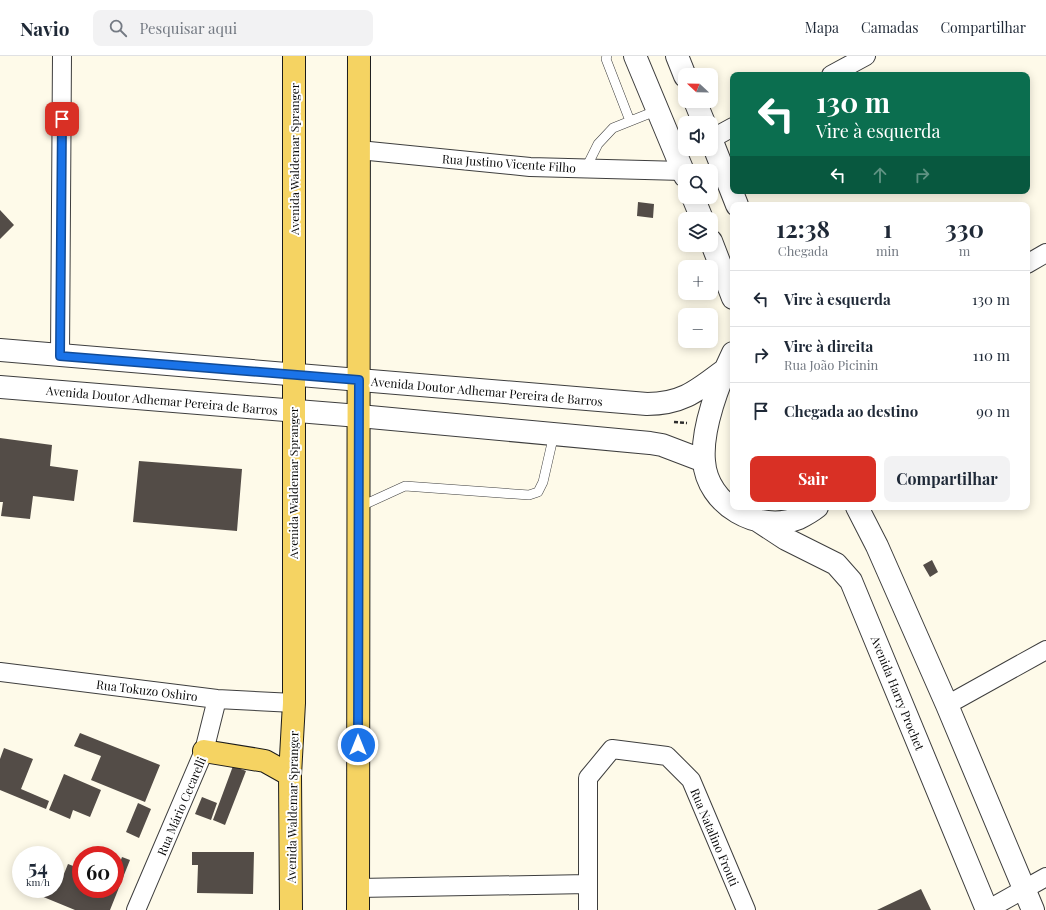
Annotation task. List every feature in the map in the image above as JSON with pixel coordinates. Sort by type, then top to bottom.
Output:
[{"type":"main road","name":"Avenida Waldemar Spranger","points":[[291,910],[290,775],[294,702],[294,56]]},
{"type":"main road","points":[[358,910],[359,56]]},
{"type":"main road","points":[[204,751],[265,761],[290,775]]},
{"type":"street","points":[[60,356],[62,56]]},
{"type":"street","points":[[635,56],[680,164]]},
{"type":"street","points":[[676,56],[681,68]]},
{"type":"street","points":[[836,72],[866,56]]},
{"type":"street","points":[[718,135],[730,129]]},
{"type":"street","name":"Rua Justino Vicente Filho","points":[[359,150],[530,167],[678,173]]},
{"type":"street","points":[[718,156],[730,187]]},
{"type":"street","points":[[715,252],[730,290]]},
{"type":"street","points":[[1030,262],[1046,253]]},
{"type":"street","name":"Avenida Doutor Adhemar Pereira de Barros","points":[[0,350],[293,376],[359,380],[627,403],[664,404],[683,398],[729,361]]},
{"type":"street","points":[[729,361],[709,418],[704,461],[709,482],[718,498],[730,507]]},
{"type":"street","name":"Avenida Doutor Adhemar Pereira de Barros","points":[[0,387],[359,416],[662,445],[704,461]]},
{"type":"street","points":[[733,510],[757,520],[782,522],[799,518],[812,510]]},
{"type":"street","points":[[859,510],[877,546],[947,706],[1033,910]]},
{"type":"street","name":"Avenida Harry Prochet","points":[[757,520],[786,539],[836,564],[851,581],[987,910]]},
{"type":"street","points":[[947,706],[1046,650]]},
{"type":"street","name":"Rua Tokuzo Oshiro","points":[[0,672],[217,699],[294,702]]},
{"type":"street","name":"Rua Mário Cecarelli","points":[[136,910],[204,751],[217,699]]},
{"type":"street","name":"Rua Natalino Frouti","points":[[588,884],[588,778],[612,749],[667,756],[691,780],[746,910]]},
{"type":"street","points":[[987,910],[1046,877]]},
{"type":"street","points":[[358,888],[588,884],[588,910]]},
{"type":"lane","points":[[607,56],[606,59],[630,121]]},
{"type":"lane","points":[[586,168],[598,144],[613,128],[658,110]]},
{"type":"lane","points":[[359,507],[405,486],[529,495],[538,492],[543,482],[554,434]]},
{"type":"building","points":[[638,202],[654,204],[653,218],[637,216]]},
{"type":"building","points":[[0,210],[14,225],[0,239]]},
{"type":"building","points":[[0,438],[52,445],[50,466],[78,470],[74,501],[33,496],[30,519],[1,516],[3,502],[0,502]]},
{"type":"building","points":[[139,461],[242,469],[237,531],[133,522]]},
{"type":"building","points":[[932,560],[938,572],[930,577],[923,565]]},
{"type":"building","points":[[80,733],[160,765],[145,802],[91,780],[101,756],[74,746]]},
{"type":"building","points":[[4,748],[33,759],[21,789],[49,801],[46,809],[0,790],[0,759]]},
{"type":"building","points":[[233,766],[246,771],[225,825],[213,820]]},
{"type":"building","points":[[64,774],[101,790],[90,817],[73,810],[70,819],[49,810]]},
{"type":"building","points":[[202,797],[217,803],[211,820],[195,814]]},
{"type":"building","points":[[138,803],[151,809],[139,838],[126,832]]},
{"type":"building","points":[[192,852],[254,852],[253,894],[197,893],[198,865],[192,865]]},
{"type":"building","points":[[124,858],[130,860],[124,875]]},
{"type":"building","points":[[68,864],[72,866],[72,898],[115,898],[110,910],[75,910],[46,898],[64,898],[64,874]]},
{"type":"building","points":[[921,889],[931,910],[877,910]]},
{"type":"route","points":[[62,119],[60,356],[293,376],[359,380],[358,745]]}]
